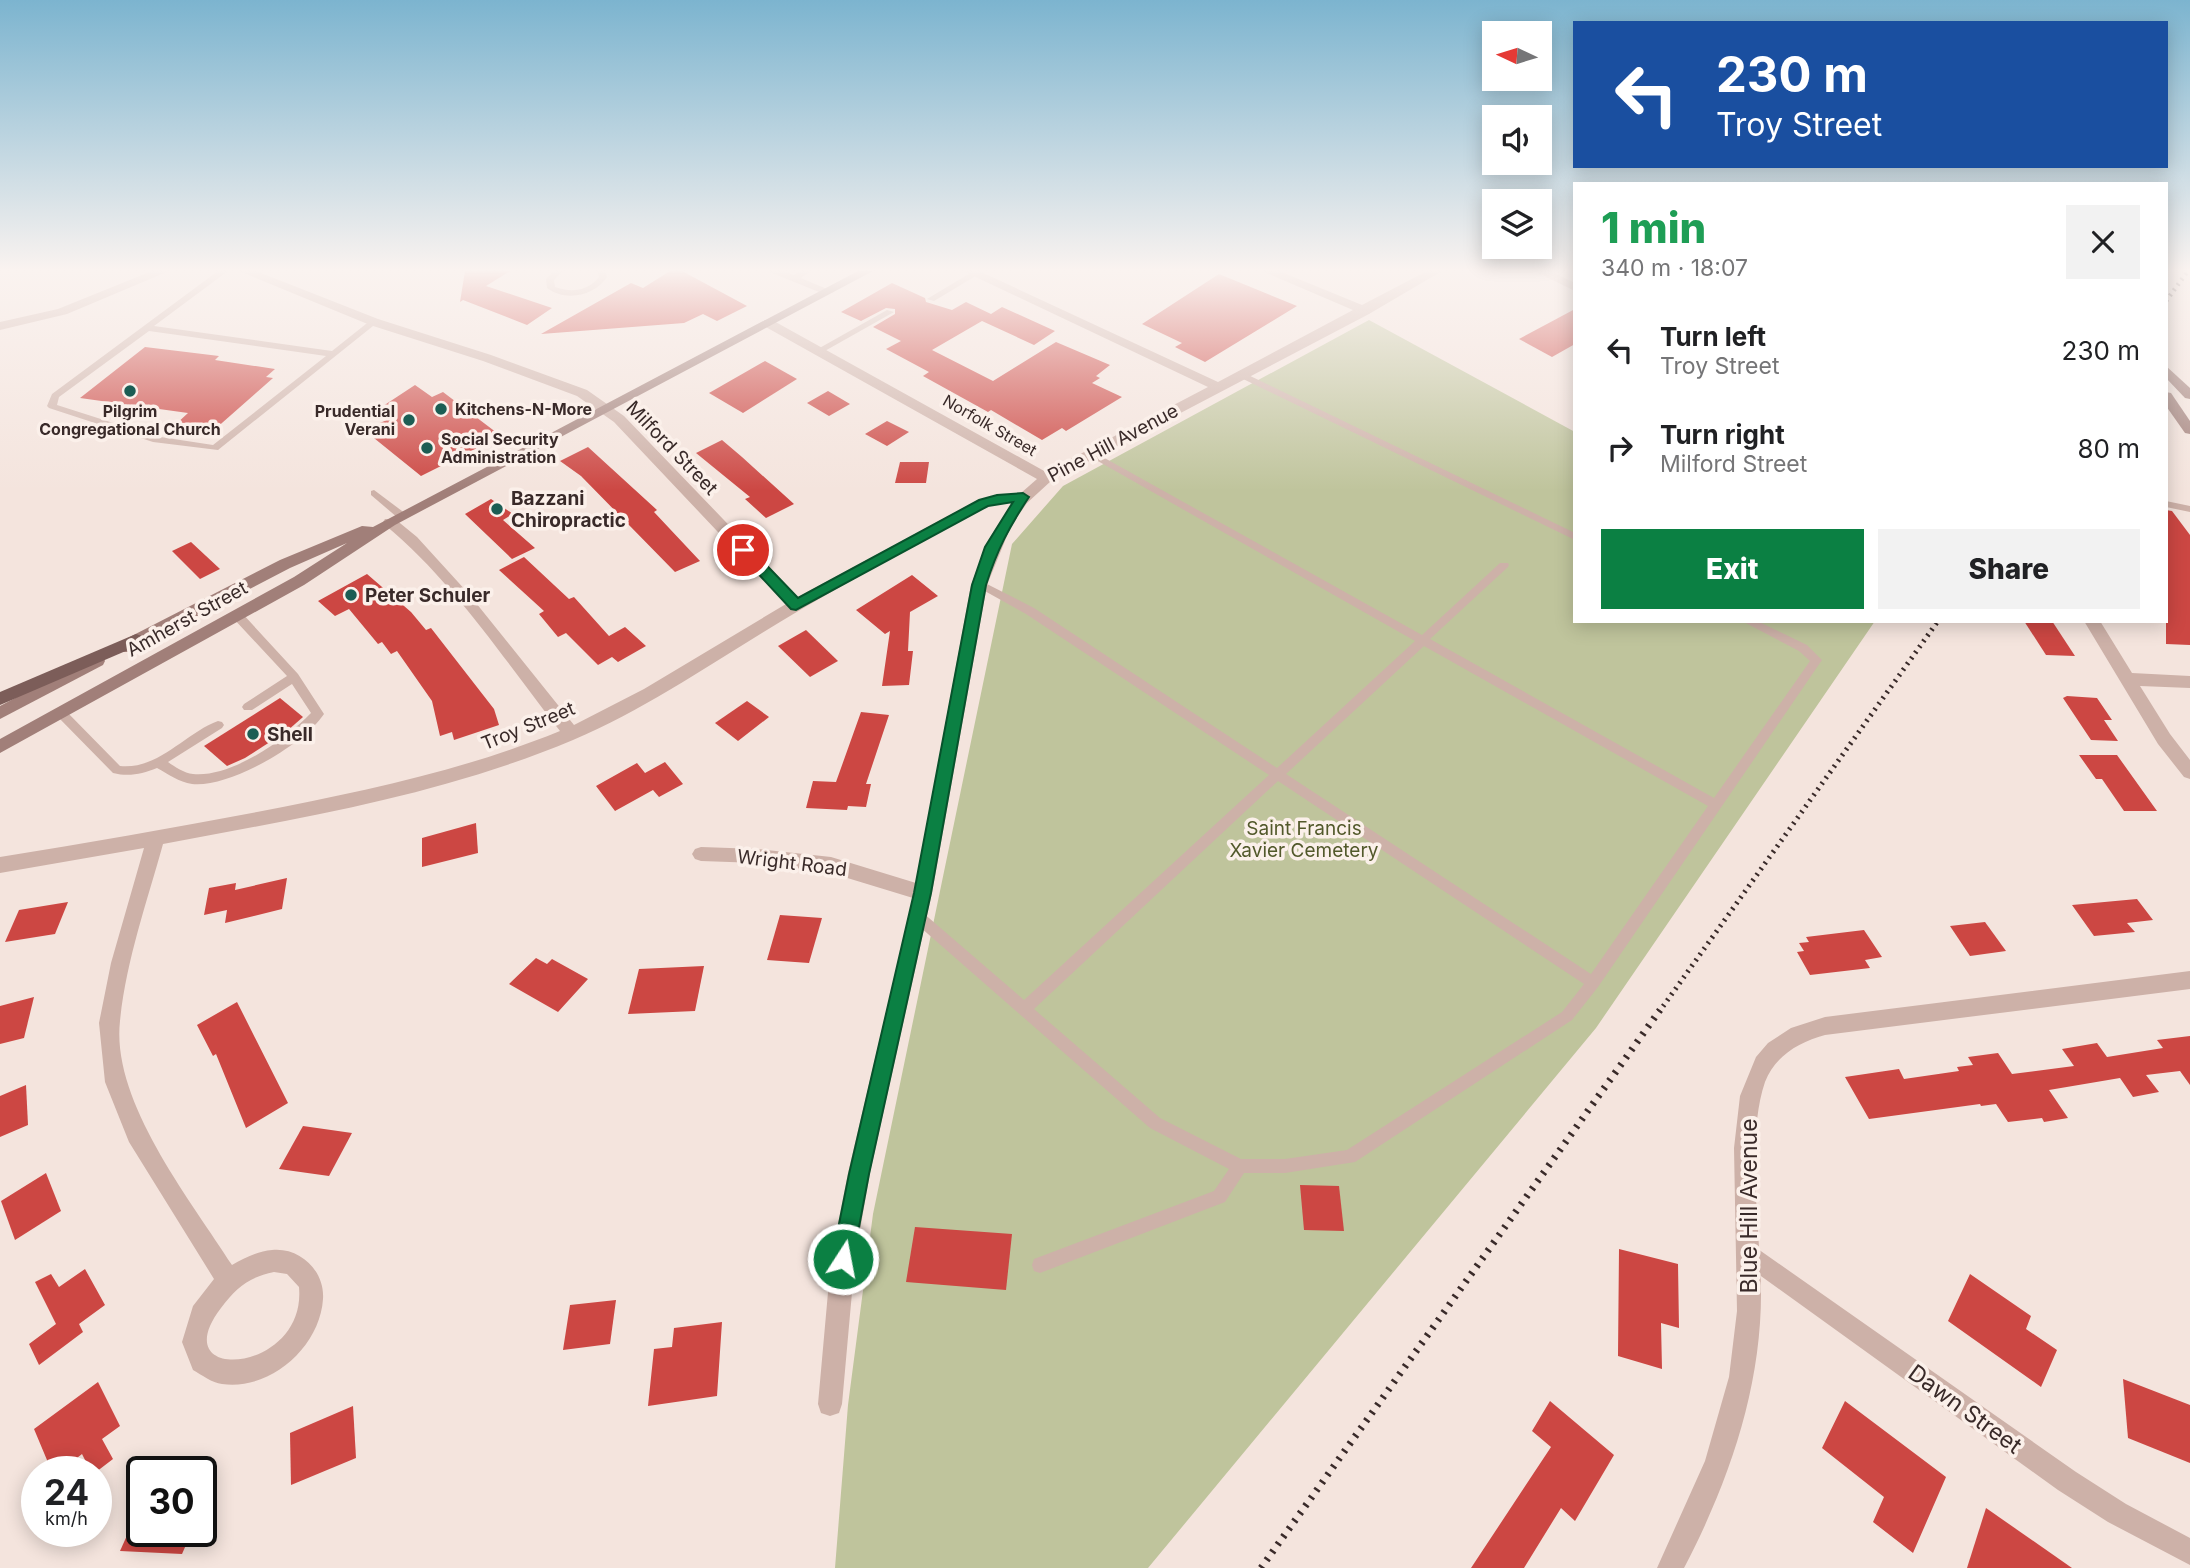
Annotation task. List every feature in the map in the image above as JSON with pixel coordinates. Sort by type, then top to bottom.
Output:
[{"type":"main road","name":"Amherst Street","points":[[0,747],[321,567],[396,519],[728,344]]},
{"type":"main road","points":[[2168,372],[2188,392]]},
{"type":"main road","points":[[2168,399],[2190,430]]},
{"type":"main road","name":"Amherst Street","points":[[0,713],[296,559],[396,519]]},
{"type":"main road","points":[[0,699],[136,640]]},
{"type":"street","name":"Milford Street","points":[[442,344],[551,380],[582,393],[606,408],[796,605]]},
{"type":"street","name":"Norfolk Street","points":[[807,344],[1046,478]]},
{"type":"street","points":[[1126,344],[1219,387]]},
{"type":"street","name":"Pine Hill Avenue","points":[[830,1404],[843,1259],[859,1174],[923,893],[979,585],[991,547],[1023,497],[1046,478],[1301,344]]},
{"type":"street","name":"Troy Street","points":[[0,865],[155,839],[423,785],[571,733],[643,696],[796,605],[984,503],[1023,497]]},
{"type":"street","points":[[396,519],[464,597],[571,733]]},
{"type":"street","points":[[2093,623],[2164,739],[2190,772]]},
{"type":"street","points":[[2126,678],[2190,682]]},
{"type":"street","points":[[155,839],[121,963],[109,1023],[115,1082],[137,1135],[228,1280]]},
{"type":"street","name":"Wright Road","points":[[701,854],[758,856],[831,865],[923,893]]},
{"type":"street","name":"Blue Hill Avenue","points":[[1671,1568],[1710,1487],[1733,1416],[1746,1345],[1748,1253],[1745,1146],[1755,1083],[1764,1063],[1792,1037],[1817,1028],[2190,980]]},
{"type":"street","name":"Dawn Street","points":[[1748,1253],[2067,1481],[2117,1513],[2190,1552]]},
{"type":"street","points":[[281,1261],[295,1264],[306,1273],[312,1286],[313,1302],[308,1319],[298,1336],[281,1354],[261,1368],[240,1375],[220,1374],[205,1367],[197,1354],[195,1336],[200,1316],[212,1297],[228,1280],[264,1262],[281,1261]]},
{"type":"lane","points":[[125,344],[55,396],[52,406],[153,439],[215,448],[345,344]]},
{"type":"lane","points":[[262,344],[332,354]]},
{"type":"lane","points":[[820,351],[832,344]]},
{"type":"lane","points":[[1242,375],[1573,536]]},
{"type":"lane","points":[[1091,454],[1716,805]]},
{"type":"lane","points":[[374,493],[396,519]]},
{"type":"lane","points":[[2168,504],[2190,509]]},
{"type":"lane","points":[[1023,1010],[1504,565]]},
{"type":"lane","points":[[979,585],[1030,611],[1593,983]]},
{"type":"lane","points":[[158,762],[179,775],[192,779],[215,777],[233,771],[295,735],[318,714],[293,677],[237,615]]},
{"type":"lane","points":[[917,916],[1155,1123],[1240,1166],[1285,1166],[1350,1157],[1567,1016],[1593,983],[1816,660],[1803,648],[1752,623]]},
{"type":"lane","points":[[248,706],[293,677]]},
{"type":"lane","points":[[61,713],[117,770],[127,773],[143,770],[218,725]]},
{"type":"lane","points":[[1040,1265],[1219,1197],[1240,1166]]},
{"type":"green space","name":"Saint Francis Xavier Cemetery","points":[[1324,344],[1413,344],[1573,431],[1573,623],[1874,623],[1596,1028],[1148,1568],[835,1568],[848,1405],[873,1214],[1012,544],[1063,486]]},
{"type":"building","points":[[895,344],[942,344],[932,350],[993,381],[1052,344],[1061,344],[1110,365],[1096,376],[1100,378],[1092,383],[1122,397],[1066,431],[1062,428],[1042,440],[991,410],[988,412],[923,376],[929,372],[886,349]]},
{"type":"building","points":[[1180,344],[1234,344],[1205,362],[1175,347]]},
{"type":"building","points":[[1528,344],[1573,344],[1552,357]]},
{"type":"building","name":"Pilgrim Congregational Church","points":[[145,347],[219,356],[215,360],[275,369],[266,377],[273,378],[214,430],[175,425],[188,413],[80,398]]},
{"type":"building","points":[[765,361],[797,379],[743,413],[709,393]]},
{"type":"building","points":[[415,385],[432,397],[443,392],[501,436],[421,476],[364,430],[389,419],[377,410]]},
{"type":"building","points":[[828,391],[850,404],[829,416],[807,403]]},
{"type":"building","points":[[887,421],[909,432],[887,446],[865,434]]},
{"type":"building","points":[[722,440],[794,504],[766,518],[745,499],[750,497],[696,453]]},
{"type":"building","points":[[588,447],[657,510],[654,512],[700,561],[675,572],[581,476],[560,461]]},
{"type":"building","points":[[900,462],[929,462],[926,483],[895,483]]},
{"type":"building","points":[[491,499],[513,514],[503,520],[535,548],[512,559],[465,514]]},
{"type":"building","points":[[2168,510],[2172,511],[2190,535],[2190,645],[2166,644]]},
{"type":"building","points":[[191,542],[220,569],[200,579],[172,551]]},
{"type":"building","points":[[524,557],[569,599],[574,597],[609,636],[625,627],[646,646],[618,662],[612,657],[598,665],[566,633],[558,637],[539,614],[544,611],[499,570]]},
{"type":"building","points":[[367,574],[411,612],[426,630],[431,628],[494,709],[499,725],[454,740],[452,732],[440,736],[432,701],[397,651],[391,654],[382,642],[378,644],[349,609],[335,616],[318,601]]},
{"type":"building","points":[[912,575],[938,596],[910,612],[908,651],[913,651],[909,685],[882,686],[890,631],[885,634],[856,610]]},
{"type":"building","points":[[2025,623],[2053,623],[2075,656],[2046,655]]},
{"type":"building","points":[[806,630],[838,661],[810,677],[778,646]]},
{"type":"building","name":"Shell","points":[[280,698],[303,717],[287,731],[245,758],[227,766],[204,746]]},
{"type":"building","points":[[2063,698],[2097,698],[2112,720],[2104,720],[2118,741],[2091,740]]},
{"type":"building","points":[[747,701],[769,717],[738,741],[715,723]]},
{"type":"building","points":[[861,712],[889,715],[866,784],[871,784],[866,807],[848,806],[847,810],[806,808],[813,781],[836,782]]},
{"type":"building","points":[[2079,755],[2117,755],[2157,811],[2124,811],[2102,779],[2096,779]]},
{"type":"building","points":[[665,762],[683,784],[659,797],[653,790],[615,811],[596,786],[637,763],[645,773]]},
{"type":"building","points":[[476,823],[478,853],[422,867],[422,838]]},
{"type":"building","points":[[287,878],[282,909],[225,923],[227,910],[204,915],[209,888],[236,883],[235,890]]},
{"type":"building","points":[[2137,899],[2153,920],[2127,923],[2135,932],[2094,936],[2072,905]]},
{"type":"building","points":[[68,902],[55,934],[5,942],[19,910]]},
{"type":"building","points":[[780,915],[822,918],[809,963],[767,960]]},
{"type":"building","points":[[1985,922],[2006,951],[1970,956],[1950,926]]},
{"type":"building","points":[[1864,930],[1882,957],[1865,960],[1870,968],[1810,975],[1797,952],[1804,951],[1799,943],[1809,942],[1806,937]]},
{"type":"building","points":[[536,958],[547,964],[552,959],[588,979],[558,1012],[509,984]]},
{"type":"building","points":[[704,966],[695,1011],[628,1014],[639,969]]},
{"type":"building","points":[[34,997],[24,1038],[0,1044],[0,1006]]},
{"type":"building","points":[[237,1002],[288,1103],[246,1128],[216,1054],[213,1056],[197,1025]]},
{"type":"building","points":[[2190,1036],[2190,1085],[2180,1071],[2146,1075],[2159,1092],[2133,1097],[2120,1078],[2049,1090],[2068,1118],[2044,1122],[2042,1118],[2008,1122],[1996,1104],[1869,1119],[1845,1077],[1899,1069],[1904,1079],[1959,1071],[1957,1067],[1973,1065],[1968,1057],[1998,1053],[2012,1074],[2074,1066],[2062,1049],[2097,1043],[2107,1057],[2163,1048],[2157,1040]]},
{"type":"building","points":[[26,1085],[28,1125],[0,1137],[0,1096]]},
{"type":"building","points":[[303,1126],[352,1133],[329,1176],[279,1169]]},
{"type":"building","points":[[46,1173],[61,1211],[15,1240],[1,1201]]},
{"type":"building","points":[[1300,1185],[1339,1186],[1344,1231],[1304,1230]]},
{"type":"building","points":[[915,1227],[1012,1234],[1006,1290],[906,1282]]},
{"type":"building","points":[[1619,1249],[1678,1264],[1679,1328],[1661,1323],[1662,1369],[1618,1356]]},
{"type":"building","points":[[85,1269],[105,1305],[79,1324],[83,1332],[39,1365],[29,1344],[56,1324],[35,1282],[51,1274],[59,1287]]},
{"type":"building","points":[[1970,1274],[2031,1316],[2026,1329],[2057,1350],[2041,1387],[1948,1321]]},
{"type":"building","points":[[616,1300],[610,1344],[563,1350],[570,1305]]},
{"type":"building","points":[[722,1322],[717,1396],[648,1406],[654,1349],[672,1347],[674,1328]]},
{"type":"building","points":[[2123,1379],[2190,1405],[2190,1463],[2128,1438]]},
{"type":"building","points":[[98,1382],[120,1426],[102,1439],[111,1456],[45,1456],[34,1429]]},
{"type":"building","points":[[1550,1401],[1614,1455],[1575,1521],[1561,1508],[1524,1568],[1471,1568],[1551,1447],[1532,1431]]},
{"type":"building","points":[[1845,1401],[1946,1477],[1913,1553],[1873,1522],[1884,1497],[1822,1448]]},
{"type":"building","points":[[353,1406],[356,1458],[291,1485],[290,1433]]},
{"type":"building","points":[[1986,1508],[2072,1568],[1967,1568]]},
{"type":"building","points":[[126,1538],[126,1547],[185,1547],[182,1554],[120,1551]]},
{"type":"railway","points":[[1659,1012],[1937,623]]},
{"type":"railway","points":[[1261,1568],[1660,1010]]},
{"type":"place","name":"Pilgrim Congregational Church","points":[[130,391]]},
{"type":"place","name":"Kitchens-N-More","points":[[441,409]]},
{"type":"place","name":"Prudential Verani","points":[[409,420]]},
{"type":"place","name":"Social Security Administration","points":[[427,448]]},
{"type":"place","name":"Bazzani Chiropractic","points":[[497,509]]},
{"type":"place","name":"Peter Schuler","points":[[351,595]]},
{"type":"place","name":"Shell","points":[[253,734]]},
{"type":"route","points":[[743,550],[796,605],[984,503],[1023,497],[991,547],[979,585],[923,893],[859,1174],[843,1259]]}]
